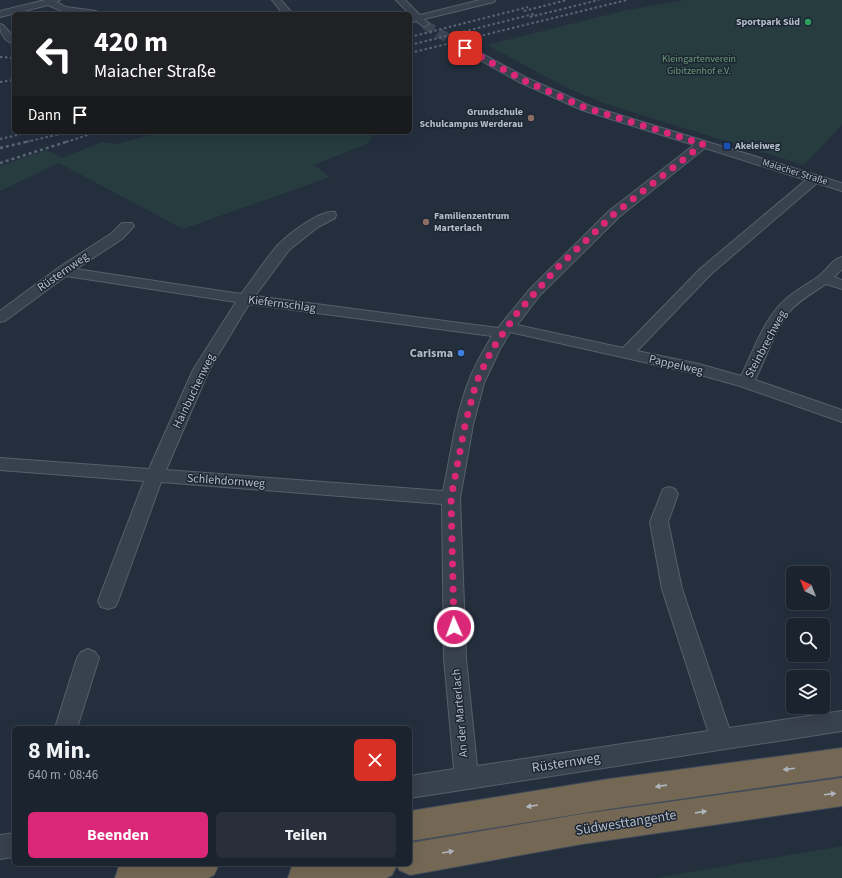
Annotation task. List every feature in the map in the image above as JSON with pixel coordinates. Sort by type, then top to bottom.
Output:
[{"type":"highway","points":[[412,826],[624,792],[842,762]]},
{"type":"highway","name":"Südwesttangente","points":[[412,859],[582,830],[842,792]]},
{"type":"highway","points":[[131,878],[194,866]]},
{"type":"highway","points":[[304,878],[370,866]]},
{"type":"street","points":[[276,0],[286,12]]},
{"type":"street","points":[[400,0],[409,12]]},
{"type":"street","points":[[414,19],[491,0]]},
{"type":"street","points":[[0,14],[53,1],[64,9],[83,12]]},
{"type":"street","points":[[414,19],[425,25]]},
{"type":"street","points":[[0,27],[12,40]]},
{"type":"street","name":"Maiacher Straße","points":[[458,44],[523,80],[596,111],[842,187]]},
{"type":"street","name":"An der Marterlach","points":[[467,779],[455,658],[451,498],[465,425],[476,383],[491,351],[504,330],[539,288],[614,214],[703,144]]},
{"type":"street","points":[[626,353],[706,271],[814,179]]},
{"type":"street","name":"Hainbuchenweg","points":[[108,601],[155,475],[201,370],[245,299],[284,247],[313,224],[330,215]]},
{"type":"street","name":"Rüsternweg","points":[[0,318],[63,271],[117,236],[127,226]]},
{"type":"street","name":"Steinbrechweg","points":[[746,382],[774,324],[783,310],[792,301],[825,278],[842,261]]},
{"type":"street","name":"Kiefernschlag","points":[[63,271],[245,299],[504,330]]},
{"type":"street","points":[[825,278],[842,285]]},
{"type":"street","name":"Pappelweg","points":[[504,330],[626,353],[699,370],[746,382],[842,416]]},
{"type":"street","name":"Schlehdornweg","points":[[0,464],[451,498]]},
{"type":"street","points":[[669,494],[659,522],[672,589],[721,738]]},
{"type":"street","points":[[67,726],[88,658]]},
{"type":"street","name":"Rüsternweg","points":[[412,787],[721,738],[842,721]]},
{"type":"street","points":[[0,847],[12,845]]},
{"type":"green space","name":"Kleingartenverein Gibitzenhof e.V.","points":[[685,0],[842,0],[842,125],[804,165],[609,105],[567,88],[487,45],[627,10]]},
{"type":"green space","points":[[154,134],[374,134],[367,144],[314,165],[330,177],[183,229],[59,163],[0,191],[0,166],[46,150],[62,158],[102,142],[116,144]]},
{"type":"green space","points":[[842,846],[842,878],[655,878]]},
{"type":"tunnel","points":[[425,25],[458,44]]},
{"type":"railway","points":[[524,11],[567,0]]},
{"type":"railway","points":[[530,17],[599,0]]},
{"type":"railway","points":[[412,53],[627,0]]},
{"type":"railway","points":[[412,36],[528,7]]},
{"type":"railway","points":[[412,44],[534,14]]},
{"type":"railway","points":[[0,57],[12,58]]},
{"type":"railway","points":[[0,82],[12,80]]},
{"type":"railway","points":[[0,139],[21,134]]},
{"type":"railway","points":[[26,142],[60,134]]},
{"type":"railway","points":[[66,142],[91,134]]},
{"type":"railway","points":[[0,148],[30,141]]},
{"type":"railway","points":[[0,163],[69,141]]},
{"type":"place","name":"Sportpark Süd","points":[[808,22]]},
{"type":"place","name":"Grundschule Schulcampus Werderau","points":[[531,118]]},
{"type":"place","name":"Akeleiweg","points":[[727,146]]},
{"type":"place","name":"Familienzentrum Marterlach","points":[[426,222]]},
{"type":"place","name":"Carisma","points":[[461,353]]},
{"type":"route","points":[[454,627],[451,498],[465,425],[476,383],[491,351],[517,313],[558,267],[614,214],[703,144],[586,108],[523,80],[465,48]]}]
